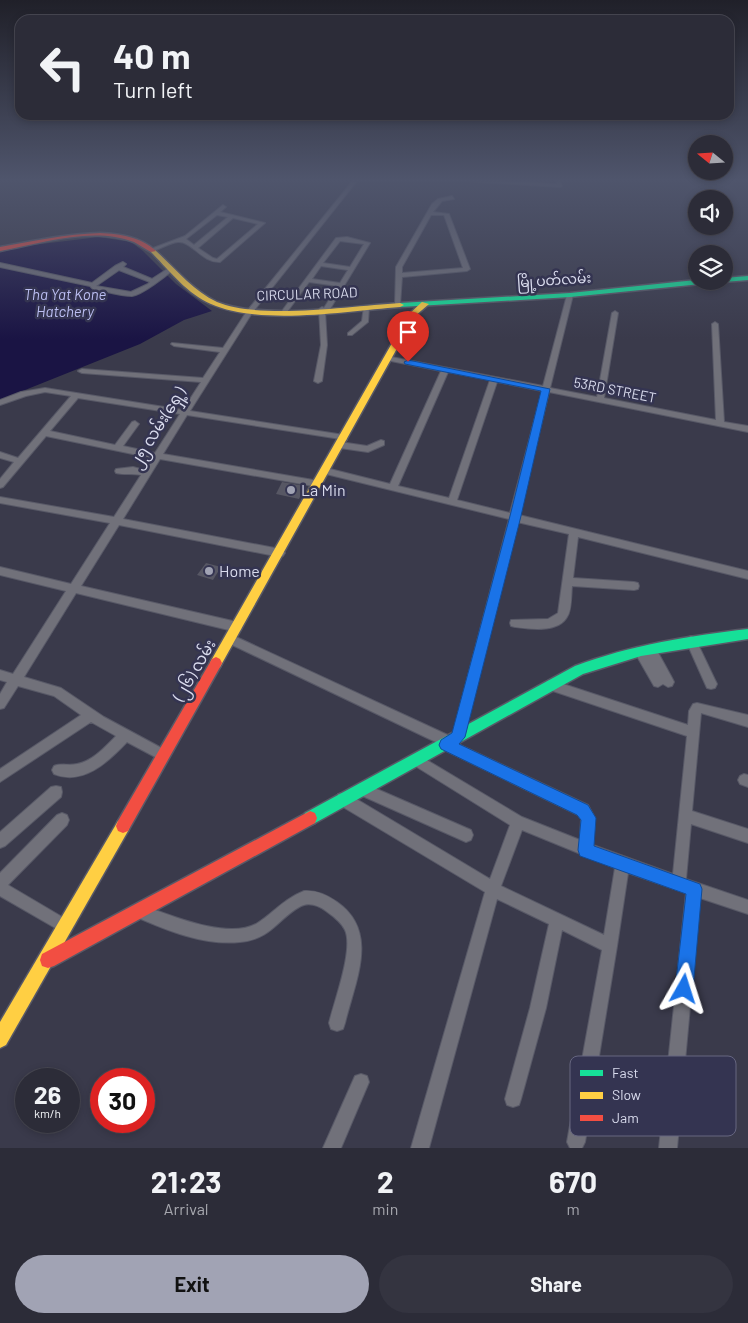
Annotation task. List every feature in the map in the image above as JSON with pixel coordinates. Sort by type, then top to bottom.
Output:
[{"type":"main road","name":"CIRCULAR ROAD","points":[[1,249],[64,238],[102,235],[131,238],[151,250],[170,270],[206,300],[226,307],[249,312],[288,307],[398,305]]},
{"type":"main road","points":[[733,279],[748,278]]},
{"type":"main road","name":"မြို့ပတ်လမ်း","points":[[398,305],[570,294],[688,283]]},
{"type":"main road","points":[[398,305],[409,310],[412,315],[425,304]]},
{"type":"main road","name":"(၂၆) လမ်း","points":[[0,1039],[280,553],[412,315]]},
{"type":"main road","points":[[47,960],[551,685],[600,661],[691,641],[748,634]]},
{"type":"street","points":[[179,241],[192,232]]},
{"type":"street","points":[[194,248],[214,232]]},
{"type":"street","points":[[151,250],[179,241],[185,241],[212,260],[218,261],[252,232]]},
{"type":"street","name":"၂၅ လမ်း(ရှေ့)","points":[[0,704],[118,521],[186,412],[203,380],[249,312],[314,232]]},
{"type":"street","points":[[398,305],[399,275],[402,262],[419,232]]},
{"type":"street","points":[[399,275],[467,270],[453,232]]},
{"type":"street","points":[[288,307],[338,239],[367,243],[327,306],[324,345],[318,381]]},
{"type":"street","points":[[0,264],[93,285],[94,288],[132,294],[151,285],[152,281],[170,270]]},
{"type":"street","points":[[319,264],[352,269]]},
{"type":"street","points":[[93,285],[120,266],[152,281]]},
{"type":"street","points":[[307,280],[341,285]]},
{"type":"street","points":[[451,741],[515,516],[570,294]]},
{"type":"street","points":[[350,334],[365,322],[366,307]]},
{"type":"street","points":[[600,400],[615,313]]},
{"type":"street","points":[[715,324],[720,424]]},
{"type":"street","points":[[174,344],[224,350]]},
{"type":"street","name":"53RD STREET","points":[[389,358],[748,429]]},
{"type":"street","points":[[393,486],[445,370]]},
{"type":"street","points":[[82,371],[203,380]]},
{"type":"street","points":[[452,502],[494,379]]},
{"type":"street","points":[[0,403],[41,390],[186,412],[342,441],[368,448],[381,443]]},
{"type":"street","points":[[0,485],[76,395]]},
{"type":"street","points":[[117,448],[135,424]]},
{"type":"street","points":[[45,433],[157,456],[319,484]]},
{"type":"street","points":[[0,455],[20,462]]},
{"type":"street","points":[[119,471],[133,470],[146,474]]},
{"type":"street","points":[[326,471],[515,516],[748,575]]},
{"type":"street","points":[[0,500],[280,553]]},
{"type":"street","points":[[515,623],[538,624],[561,618],[563,615],[574,532]]},
{"type":"street","points":[[0,570],[237,627]]},
{"type":"street","points":[[567,582],[634,586]]},
{"type":"street","points":[[230,640],[451,741],[582,810],[588,818],[586,850]]},
{"type":"street","points":[[691,641],[711,684]]},
{"type":"street","points":[[645,650],[663,682]]},
{"type":"street","points":[[0,675],[57,692],[125,735],[164,755]]},
{"type":"street","points":[[551,685],[692,732]]},
{"type":"street","points":[[675,1056],[687,887],[686,816],[692,732],[697,708],[748,721]]},
{"type":"street","points":[[0,776],[92,715]]},
{"type":"street","points":[[58,770],[69,774],[83,770],[96,763],[125,735]]},
{"type":"street","points":[[416,760],[518,822],[622,864],[748,907]]},
{"type":"street","points":[[363,789],[466,836]]},
{"type":"street","points":[[0,841],[56,792]]},
{"type":"street","points":[[344,799],[493,889],[610,946]]},
{"type":"street","points":[[686,816],[748,836]]},
{"type":"street","points":[[0,884],[62,820]]},
{"type":"street","points":[[420,1148],[493,889],[518,822]]},
{"type":"street","points":[[591,1056],[622,864]]},
{"type":"street","points":[[0,888],[64,926]]},
{"type":"street","points":[[138,911],[213,934],[243,935],[261,929],[276,920],[293,904],[303,898],[314,897],[330,905],[345,916],[354,937],[352,962],[337,1023]]},
{"type":"street","points":[[513,1100],[538,1008],[557,921]]},
{"type":"street","points":[[332,1148],[361,1082]]},
{"type":"street","points":[[576,1142],[577,1136]]},
{"type":"water","name":"Tha Yat Kone Hatchery","points":[[99,237],[131,242],[143,251],[176,284],[212,311],[184,320],[140,344],[0,400],[0,249]]},
{"type":"building","name":"La Min","points":[[282,482],[305,486],[299,499],[276,494]]},
{"type":"building","name":"Home","points":[[206,563],[221,567],[213,580],[197,575]]},
{"type":"traffic: fast","points":[[733,279],[748,278]]},
{"type":"traffic: fast","points":[[400,305],[570,295],[688,283]]},
{"type":"traffic: fast","points":[[310,818],[579,670],[599,662],[641,651],[748,634]]},
{"type":"traffic: slow","points":[[153,251],[205,298],[232,309],[279,313],[400,305]]},
{"type":"traffic: slow","points":[[216,663],[412,315],[425,304]]},
{"type":"traffic: slow","points":[[0,1039],[123,826]]},
{"type":"traffic: jam","points":[[0,249],[58,238],[100,234],[120,236],[138,241],[153,251]]},
{"type":"traffic: jam","points":[[123,826],[216,663]]},
{"type":"traffic: jam","points":[[48,960],[310,818]]},
{"type":"place","name":"La Min","points":[[291,490]]},
{"type":"place","name":"Home","points":[[209,571]]},
{"type":"route","points":[[408,362],[545,389],[515,516],[458,737],[446,745],[582,810],[587,814],[588,818],[586,850],[694,889],[684,989]]}]
